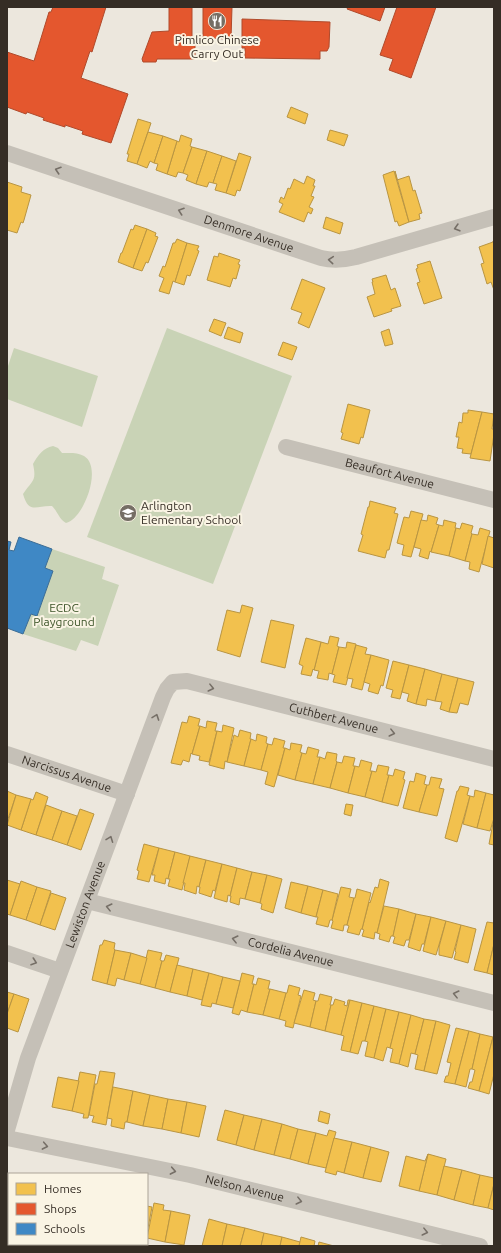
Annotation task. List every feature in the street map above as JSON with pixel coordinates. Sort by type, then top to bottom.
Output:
[{"type":"street","name":"Denmore Avenue","points":[[7,153],[321,258],[331,260],[342,260],[356,257],[494,217]]},
{"type":"street","name":"Beaufort Avenue","points":[[286,447],[494,500]]},
{"type":"street","name":"Cuthbert Avenue","points":[[173,682],[187,681],[494,759]]},
{"type":"street","name":"Lewiston Avenue","points":[[7,1130],[28,1058],[60,971],[163,697],[173,682]]},
{"type":"street","name":"Narcissus Avenue","points":[[7,754],[127,794]]},
{"type":"street","name":"Cordelia Avenue","points":[[87,901],[494,1003]]},
{"type":"street","points":[[7,953],[60,971]]},
{"type":"street","name":"Nelson Avenue","points":[[7,1138],[190,1175],[480,1246]]},
{"type":"green space","points":[[167,328],[292,376],[213,584],[87,537]]},
{"type":"green space","points":[[14,348],[98,376],[82,427],[7,399],[7,369]]},
{"type":"green space","points":[[53,446],[58,448],[62,453],[76,453],[84,456],[89,462],[92,471],[89,492],[85,503],[73,519],[66,523],[52,506],[34,508],[28,505],[23,494],[34,478],[33,464],[44,450]]},
{"type":"green space","name":"ECDC Playground","points":[[52,549],[105,567],[102,579],[119,585],[98,646],[81,640],[76,651],[23,634],[31,614],[37,615],[53,571],[45,568]]},
{"type":"building: Homes","points":[[291,107],[308,114],[305,124],[287,117]]},
{"type":"building: Homes","points":[[138,119],[151,123],[137,164],[127,161],[129,154],[127,154]]},
{"type":"building: Homes","points":[[330,130],[348,135],[344,146],[327,140]]},
{"type":"building: Homes","points":[[148,132],[163,136],[154,163],[150,161],[147,168],[137,164]]},
{"type":"building: Homes","points":[[181,135],[192,139],[190,146],[192,147],[183,173],[178,172],[176,177],[167,174],[177,141],[179,142]]},
{"type":"building: Homes","points":[[163,136],[177,141],[167,174],[156,170],[158,164],[154,163]]},
{"type":"building: Homes","points":[[192,147],[207,151],[196,184],[186,180],[188,175],[183,173]]},
{"type":"building: Homes","points":[[207,151],[222,156],[213,183],[209,182],[207,187],[196,184]]},
{"type":"building: Homes","points":[[239,153],[251,157],[240,191],[237,190],[235,196],[226,193]]},
{"type":"building: Homes","points":[[222,156],[236,161],[226,193],[215,190],[217,184],[213,183]]},
{"type":"building: Homes","points":[[394,171],[409,222],[399,226],[397,221],[395,222],[383,175]]},
{"type":"building: Homes","points":[[307,176],[315,180],[313,186],[315,186],[311,196],[314,197],[309,207],[313,209],[311,214],[308,212],[304,222],[279,212],[283,204],[279,202],[281,197],[284,199],[288,188],[290,189],[294,179],[304,184]]},
{"type":"building: Homes","points":[[409,176],[422,213],[419,214],[420,219],[409,222],[397,180]]},
{"type":"building: Homes","points":[[7,182],[22,187],[21,192],[31,195],[23,223],[21,222],[17,233],[7,230]]},
{"type":"building: Homes","points":[[326,217],[343,223],[340,234],[323,228]]},
{"type":"building: Homes","points":[[135,225],[147,229],[133,268],[118,262],[131,229],[133,230]]},
{"type":"building: Homes","points":[[147,229],[156,233],[155,236],[158,237],[148,263],[146,262],[142,271],[133,268]]},
{"type":"building: Homes","points":[[177,239],[187,243],[175,282],[173,281],[169,294],[159,291],[164,278],[159,276],[163,266],[165,267],[173,243],[175,243]]},
{"type":"building: Homes","points":[[493,241],[494,290],[491,282],[487,284],[481,264],[484,263],[479,247]]},
{"type":"building: Homes","points":[[187,243],[199,246],[197,250],[199,251],[190,276],[187,275],[184,285],[175,282]]},
{"type":"building: Homes","points":[[219,253],[240,260],[236,279],[233,278],[230,287],[207,280],[214,256],[218,257]]},
{"type":"building: Homes","points":[[430,261],[442,298],[424,304],[417,283],[420,282],[416,269],[418,268],[417,265]]},
{"type":"building: Homes","points":[[386,275],[391,290],[395,288],[401,306],[391,309],[392,311],[374,317],[367,297],[375,294],[372,279]]},
{"type":"building: Homes","points":[[302,279],[325,288],[309,328],[298,323],[302,313],[291,309]]},
{"type":"building: Homes","points":[[214,319],[226,323],[221,336],[209,331]]},
{"type":"building: Homes","points":[[228,327],[243,333],[240,343],[224,338]]},
{"type":"building: Homes","points":[[389,329],[393,344],[385,346],[381,332]]},
{"type":"building: Homes","points":[[283,342],[297,347],[292,360],[278,355]]},
{"type":"building: Homes","points":[[348,404],[370,410],[363,438],[361,437],[359,444],[341,439],[343,433],[341,432]]},
{"type":"building: Homes","points":[[468,410],[482,412],[471,454],[462,453],[463,449],[457,448],[459,437],[456,437],[459,422],[462,423],[463,413],[468,413]]},
{"type":"building: Homes","points":[[482,412],[494,414],[492,429],[494,429],[494,434],[490,461],[470,458]]},
{"type":"building: Homes","points":[[370,501],[396,508],[394,513],[398,514],[389,550],[387,550],[385,558],[358,551]]},
{"type":"building: Homes","points":[[411,511],[423,514],[411,557],[402,555],[404,545],[397,543],[404,517],[409,518]]},
{"type":"building: Homes","points":[[428,515],[438,518],[436,524],[439,525],[428,559],[419,556],[421,549],[414,547],[421,520],[427,521]]},
{"type":"building: Homes","points":[[444,520],[456,523],[449,556],[431,552],[439,525],[443,526]]},
{"type":"building: Homes","points":[[462,523],[473,526],[465,561],[449,556],[456,528],[460,529]]},
{"type":"building: Homes","points":[[480,528],[490,531],[479,572],[469,569],[470,562],[465,561],[472,534],[478,535]]},
{"type":"building: Homes","points":[[488,536],[494,538],[494,568],[482,564]]},
{"type":"building: Homes","points":[[242,605],[253,608],[240,657],[217,650],[227,610],[240,613]]},
{"type":"building: Homes","points":[[271,620],[294,625],[285,668],[261,662]]},
{"type":"building: Homes","points":[[330,636],[339,638],[337,646],[339,647],[332,674],[329,673],[328,680],[317,678],[319,671],[314,670],[321,642],[328,644]]},
{"type":"building: Homes","points":[[306,638],[321,642],[311,676],[301,674],[303,666],[299,664]]},
{"type":"building: Homes","points":[[347,642],[356,644],[346,685],[333,682],[335,675],[332,674],[339,647],[346,648]]},
{"type":"building: Homes","points":[[356,645],[367,648],[365,654],[371,655],[362,690],[351,687],[353,679],[347,678]]},
{"type":"building: Homes","points":[[371,655],[389,660],[383,686],[381,685],[378,694],[368,691],[370,684],[364,682]]},
{"type":"building: Homes","points":[[393,661],[409,665],[400,699],[391,697],[393,690],[386,688]]},
{"type":"building: Homes","points":[[409,665],[425,669],[416,704],[407,701],[409,694],[402,692]]},
{"type":"building: Homes","points":[[425,669],[442,674],[435,701],[427,699],[426,706],[416,704]]},
{"type":"building: Homes","points":[[442,674],[458,678],[449,712],[440,709],[442,702],[435,701]]},
{"type":"building: Homes","points":[[458,678],[474,682],[468,705],[460,703],[457,713],[449,712]]},
{"type":"building: Homes","points":[[189,716],[200,719],[198,726],[200,726],[189,762],[183,760],[181,765],[171,763],[182,722],[187,723]]},
{"type":"building: Homes","points":[[207,721],[217,723],[215,731],[217,731],[209,762],[199,760],[200,756],[192,754],[200,726],[206,728]]},
{"type":"building: Homes","points":[[223,725],[234,728],[227,762],[225,761],[224,769],[209,765],[217,731],[222,732]]},
{"type":"building: Homes","points":[[240,730],[251,733],[251,739],[244,766],[227,762],[234,735],[238,737]]},
{"type":"building: Homes","points":[[257,734],[267,737],[266,743],[268,744],[261,770],[244,766],[251,739],[256,741]]},
{"type":"building: Homes","points":[[274,738],[285,741],[283,748],[285,748],[274,787],[265,784],[268,772],[261,770],[268,744],[272,745]]},
{"type":"building: Homes","points":[[291,743],[302,745],[300,752],[302,753],[295,780],[278,775],[285,748],[290,750]]},
{"type":"building: Homes","points":[[308,747],[319,750],[317,757],[320,757],[313,784],[295,780],[302,753],[306,754]]},
{"type":"building: Homes","points":[[327,752],[337,754],[337,762],[330,788],[313,784],[320,757],[325,759]]},
{"type":"building: Homes","points":[[344,756],[355,758],[353,766],[355,766],[348,793],[330,788],[337,762],[342,763]]},
{"type":"building: Homes","points":[[361,760],[372,763],[370,771],[372,771],[365,797],[348,793],[355,766],[359,767]]},
{"type":"building: Homes","points":[[378,765],[389,767],[387,775],[389,775],[382,802],[365,797],[372,771],[376,772]]},
{"type":"building: Homes","points":[[395,769],[405,772],[403,779],[405,780],[398,806],[382,802],[389,775],[393,776]]},
{"type":"building: Homes","points":[[416,773],[426,776],[424,784],[427,785],[419,812],[403,808],[410,781],[414,782]]},
{"type":"building: Homes","points":[[431,777],[442,779],[439,788],[444,789],[437,816],[419,812]]},
{"type":"building: Homes","points":[[460,786],[469,788],[467,795],[470,796],[457,842],[445,838],[457,791]]},
{"type":"building: Homes","points":[[475,790],[486,793],[477,828],[463,824],[470,796],[474,797]]},
{"type":"building: Homes","points":[[7,791],[16,795],[7,822]]},
{"type":"building: Homes","points":[[36,792],[48,797],[36,835],[21,830],[31,799],[33,800]]},
{"type":"building: Homes","points":[[486,793],[494,795],[494,818],[490,831],[477,828]]},
{"type":"building: Homes","points":[[16,795],[31,799],[21,830],[7,825]]},
{"type":"building: Homes","points":[[346,804],[353,805],[351,816],[344,814]]},
{"type":"building: Homes","points":[[46,805],[62,811],[52,840],[36,835]]},
{"type":"building: Homes","points":[[80,809],[94,814],[81,850],[67,845]]},
{"type":"building: Homes","points":[[62,811],[77,816],[67,845],[52,840]]},
{"type":"building: Homes","points":[[494,818],[494,845],[489,844]]},
{"type":"building: Homes","points":[[144,844],[159,848],[149,882],[137,879],[139,871],[137,870]]},
{"type":"building: Homes","points":[[159,848],[175,852],[168,879],[166,878],[165,884],[154,881],[155,875],[152,875]]},
{"type":"building: Homes","points":[[175,852],[190,856],[182,890],[168,886],[170,879],[168,879]]},
{"type":"building: Homes","points":[[190,856],[206,860],[199,887],[197,886],[196,894],[184,890],[185,883],[183,883]]},
{"type":"building: Homes","points":[[206,860],[222,864],[215,891],[213,890],[211,897],[199,893],[199,887]]},
{"type":"building: Homes","points":[[222,864],[237,868],[227,902],[214,898]]},
{"type":"building: Homes","points":[[237,868],[252,872],[245,899],[240,898],[239,905],[230,902],[230,896]]},
{"type":"building: Homes","points":[[252,872],[267,875],[260,903],[245,899]]},
{"type":"building: Homes","points":[[267,875],[282,879],[273,913],[261,909],[262,904],[260,903]]},
{"type":"building: Homes","points":[[380,879],[389,882],[377,933],[375,932],[374,939],[362,936],[364,930],[362,929],[369,902],[370,903],[375,887],[378,888]]},
{"type":"building: Homes","points":[[7,880],[20,884],[10,915],[7,914]]},
{"type":"building: Homes","points":[[21,881],[37,887],[26,920],[10,915]]},
{"type":"building: Homes","points":[[291,882],[308,886],[301,913],[285,908]]},
{"type":"building: Homes","points":[[308,886],[323,890],[316,917],[301,913]]},
{"type":"building: Homes","points":[[37,887],[51,891],[40,925],[26,920]]},
{"type":"building: Homes","points":[[341,887],[351,889],[349,897],[354,898],[347,925],[344,925],[343,931],[331,928]]},
{"type":"building: Homes","points":[[357,889],[371,893],[362,929],[359,935],[347,932],[349,926],[347,925]]},
{"type":"building: Homes","points":[[323,890],[338,894],[332,920],[330,920],[328,927],[316,924],[318,917],[316,917]]},
{"type":"building: Homes","points":[[51,893],[66,898],[55,930],[40,925]]},
{"type":"building: Homes","points":[[384,906],[399,909],[393,936],[391,936],[389,942],[379,939],[380,934],[377,933]]},
{"type":"building: Homes","points":[[399,909],[416,914],[409,940],[406,940],[404,946],[393,943],[395,937],[393,936]]},
{"type":"building: Homes","points":[[416,914],[431,917],[424,944],[422,944],[420,951],[408,947]]},
{"type":"building: Homes","points":[[431,917],[446,921],[436,955],[423,951]]},
{"type":"building: Homes","points":[[446,921],[461,925],[452,958],[439,955],[439,947]]},
{"type":"building: Homes","points":[[487,922],[494,923],[494,944],[487,973],[474,970]]},
{"type":"building: Homes","points":[[461,925],[476,929],[468,963],[454,959]]},
{"type":"building: Homes","points":[[104,940],[115,943],[115,950],[107,984],[92,980],[100,945],[102,945]]},
{"type":"building: Homes","points":[[494,944],[494,975],[487,973]]},
{"type":"building: Homes","points":[[115,950],[131,953],[124,980],[117,978],[115,986],[107,984]]},
{"type":"building: Homes","points":[[148,950],[162,953],[160,960],[162,961],[155,988],[140,984]]},
{"type":"building: Homes","points":[[131,953],[147,958],[140,984],[124,980]]},
{"type":"building: Homes","points":[[166,955],[179,958],[170,992],[155,988],[162,961],[164,961]]},
{"type":"building: Homes","points":[[177,965],[193,969],[187,996],[170,992]]},
{"type":"building: Homes","points":[[193,969],[209,973],[202,1000],[187,996]]},
{"type":"building: Homes","points":[[209,973],[223,977],[216,1004],[212,1003],[211,1007],[201,1005]]},
{"type":"building: Homes","points":[[242,973],[254,976],[252,984],[254,984],[247,1012],[241,1010],[239,1015],[232,1013]]},
{"type":"building: Homes","points":[[223,977],[240,981],[233,1008],[216,1004]]},
{"type":"building: Homes","points":[[258,978],[270,981],[268,989],[270,989],[263,1015],[247,1012],[254,984],[256,985]]},
{"type":"building: Homes","points":[[289,985],[300,988],[298,995],[301,996],[293,1028],[285,1026],[286,1021],[279,1019]]},
{"type":"building: Homes","points":[[270,989],[286,993],[279,1019],[263,1015]]},
{"type":"building: Homes","points":[[304,990],[315,993],[313,1000],[316,1001],[310,1027],[294,1023]]},
{"type":"building: Homes","points":[[7,992],[14,994],[7,1014]]},
{"type":"building: Homes","points":[[14,994],[29,999],[18,1032],[7,1028],[7,1014]]},
{"type":"building: Homes","points":[[320,994],[332,997],[325,1031],[310,1027],[316,1001],[318,1001]]},
{"type":"building: Homes","points":[[335,999],[345,1002],[344,1005],[347,1006],[348,1000],[350,1000],[341,1035],[325,1031],[331,1005],[333,1005]]},
{"type":"building: Homes","points":[[350,1000],[362,1003],[350,1052],[341,1050],[344,1036],[341,1035]]},
{"type":"building: Homes","points":[[362,1003],[374,1006],[365,1041],[362,1041],[358,1054],[350,1052]]},
{"type":"building: Homes","points":[[374,1006],[386,1009],[374,1058],[365,1056],[368,1042],[365,1041]]},
{"type":"building: Homes","points":[[386,1009],[399,1012],[390,1048],[387,1047],[383,1061],[374,1058]]},
{"type":"building: Homes","points":[[399,1012],[411,1015],[399,1064],[390,1062],[393,1049],[390,1048]]},
{"type":"building: Homes","points":[[411,1015],[424,1019],[415,1054],[411,1053],[408,1067],[399,1064]]},
{"type":"building: Homes","points":[[424,1019],[436,1021],[424,1071],[415,1069],[418,1055],[415,1054]]},
{"type":"building: Homes","points":[[436,1021],[450,1025],[437,1074],[424,1071]]},
{"type":"building: Homes","points":[[456,1028],[469,1031],[455,1084],[444,1082],[446,1076],[448,1076],[451,1063],[447,1062]]},
{"type":"building: Homes","points":[[469,1031],[480,1034],[472,1069],[470,1069],[466,1087],[455,1084]]},
{"type":"building: Homes","points":[[480,1034],[493,1037],[479,1091],[468,1088],[470,1082],[472,1082],[475,1070],[472,1069]]},
{"type":"building: Homes","points":[[493,1037],[494,1074],[489,1094],[479,1091]]},
{"type":"building: Homes","points":[[100,1071],[115,1073],[106,1125],[92,1122],[94,1116],[89,1115],[95,1084],[97,1084]]},
{"type":"building: Homes","points":[[80,1072],[96,1075],[88,1118],[83,1118],[84,1114],[72,1111]]},
{"type":"building: Homes","points":[[58,1077],[79,1081],[72,1111],[52,1107]]},
{"type":"building: Homes","points":[[113,1087],[133,1091],[127,1122],[125,1122],[124,1129],[111,1126],[112,1119],[107,1118]]},
{"type":"building: Homes","points":[[133,1091],[150,1095],[143,1126],[127,1122]]},
{"type":"building: Homes","points":[[150,1095],[168,1099],[162,1129],[143,1126]]},
{"type":"building: Homes","points":[[168,1099],[187,1102],[181,1133],[162,1129]]},
{"type":"building: Homes","points":[[187,1102],[206,1106],[199,1137],[181,1133]]},
{"type":"building: Homes","points":[[225,1110],[244,1115],[236,1145],[217,1140]]},
{"type":"building: Homes","points":[[320,1111],[330,1114],[328,1124],[318,1121]]},
{"type":"building: Homes","points":[[244,1115],[262,1119],[254,1150],[236,1145]]},
{"type":"building: Homes","points":[[262,1119],[282,1124],[274,1155],[254,1150]]},
{"type":"building: Homes","points":[[282,1124],[298,1129],[290,1159],[274,1155]]},
{"type":"building: Homes","points":[[298,1129],[316,1133],[308,1164],[290,1159]]},
{"type":"building: Homes","points":[[329,1130],[336,1132],[326,1168],[308,1164],[316,1133],[327,1136]]},
{"type":"building: Homes","points":[[334,1138],[352,1142],[344,1173],[337,1171],[336,1175],[325,1172]]},
{"type":"building: Homes","points":[[352,1142],[371,1147],[363,1178],[344,1173]]},
{"type":"building: Homes","points":[[371,1147],[389,1152],[381,1182],[363,1178]]},
{"type":"building: Homes","points":[[428,1154],[446,1159],[437,1195],[419,1191]]},
{"type":"building: Homes","points":[[428,1154],[419,1191],[399,1186],[406,1156],[425,1161]]},
{"type":"building: Homes","points":[[444,1166],[462,1170],[454,1200],[437,1195]]},
{"type":"building: Homes","points":[[462,1170],[480,1175],[473,1205],[454,1200]]},
{"type":"building: Homes","points":[[480,1175],[494,1178],[488,1208],[473,1205]]},
{"type":"building: Homes","points":[[494,1184],[494,1210],[488,1208]]},
{"type":"building: Homes","points":[[154,1203],[164,1205],[163,1210],[171,1211],[165,1242],[148,1238]]},
{"type":"building: Homes","points":[[148,1206],[152,1207],[148,1228]]},
{"type":"building: Homes","points":[[171,1211],[190,1215],[184,1245],[165,1242]]},
{"type":"building: Homes","points":[[209,1219],[227,1224],[222,1246],[202,1246]]},
{"type":"building: Homes","points":[[227,1224],[245,1228],[240,1246],[222,1246]]},
{"type":"building: Homes","points":[[245,1228],[264,1233],[261,1246],[240,1246]]},
{"type":"building: Homes","points":[[264,1233],[282,1237],[280,1246],[261,1246]]},
{"type":"building: Homes","points":[[282,1237],[300,1242],[299,1246],[280,1246]]},
{"type":"building: Homes","points":[[301,1237],[315,1241],[314,1246],[299,1246]]},
{"type":"building: Homes","points":[[319,1242],[334,1246],[318,1246]]},
{"type":"building: Shops","points":[[53,7],[106,7],[92,52],[90,51],[81,78],[128,94],[111,143],[82,134],[83,131],[65,125],[65,127],[43,120],[44,118],[27,112],[26,114],[7,107],[7,52],[34,61],[49,12],[51,12]]},
{"type":"building: Shops","points":[[169,7],[192,7],[192,38],[195,38],[195,59],[157,59],[156,62],[143,62],[142,59],[152,32],[169,31]]},
{"type":"building: Shops","name":"Pimlico Chinese Carry Out","points":[[203,7],[232,7],[231,39],[203,38]]},
{"type":"building: Shops","points":[[348,7],[385,7],[380,21],[347,9]]},
{"type":"building: Shops","points":[[397,7],[436,7],[411,78],[389,70],[393,59],[380,55]]},
{"type":"building: Shops","points":[[242,19],[330,22],[329,47],[327,51],[320,51],[320,59],[245,58],[245,48],[242,48]]},
{"type":"building: Schools","points":[[19,537],[52,549],[45,568],[53,571],[37,616],[31,614],[23,634],[7,628],[7,541],[11,542],[9,550],[14,551]]},
{"type":"place","name":"Pimlico Chinese Carry Out","points":[[217,21]]},
{"type":"place","name":"Arlington Elementary School","points":[[128,513]]}]
